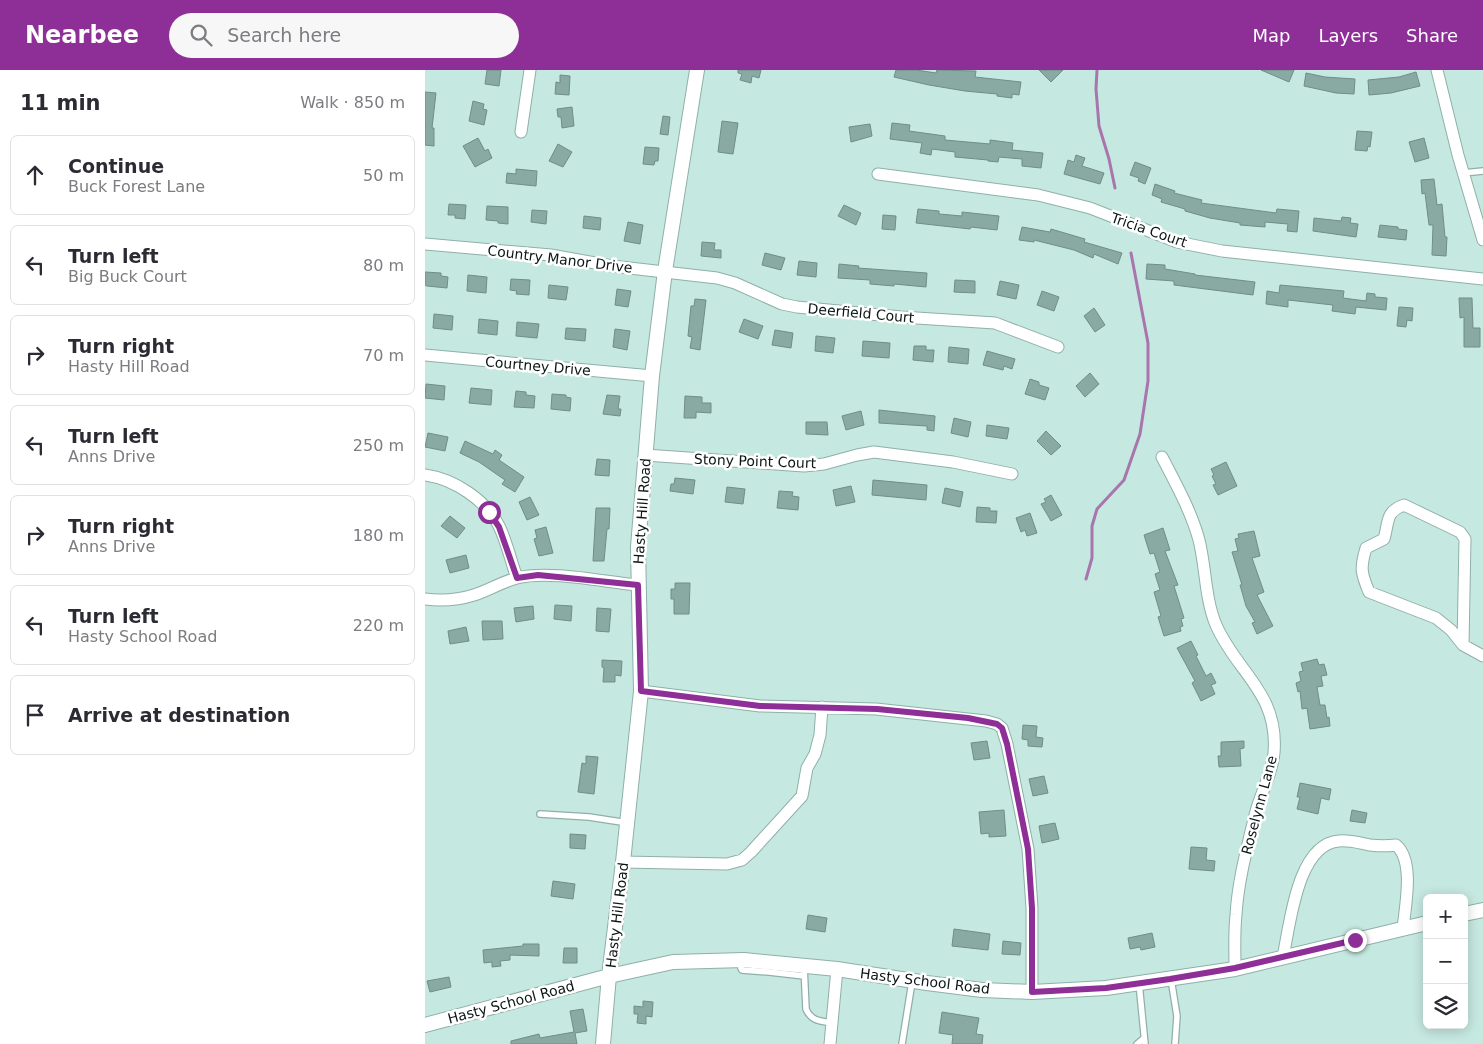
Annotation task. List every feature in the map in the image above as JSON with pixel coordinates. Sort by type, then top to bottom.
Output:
[{"type":"street","points":[[521,132],[529,70]]},
{"type":"street","name":"Hasty Hill Road","points":[[603,1044],[641,691],[638,585],[640,507],[652,376],[665,271],[697,70]]},
{"type":"street","points":[[1437,70],[1463,173],[1483,240]]},
{"type":"street","name":"Tricia Court","points":[[878,174],[1038,195],[1091,208],[1177,242],[1222,251],[1483,279]]},
{"type":"street","name":"Country Manor Drive","points":[[425,244],[551,255],[612,266],[665,271]]},
{"type":"street","name":"Deerfield Court","points":[[665,271],[717,278],[735,283],[782,304],[797,307],[901,317],[995,323],[1058,347]]},
{"type":"street","name":"Courtney Drive","points":[[425,355],[652,376]]},
{"type":"street","name":"Stony Point Court","points":[[645,455],[805,466],[825,464],[874,452],[953,462],[1012,474]]},
{"type":"street","name":"Roselynn Lane","points":[[1162,457],[1183,497],[1199,539],[1210,608],[1216,626],[1267,704],[1273,726],[1274,754],[1256,811],[1243,866],[1235,916],[1235,968]]},
{"type":"street","points":[[425,475],[448,481],[465,490],[489,512],[499,527],[517,578]]},
{"type":"street","points":[[1463,645],[1465,539],[1460,532],[1404,504],[1394,509],[1387,521],[1384,539],[1366,548],[1361,564],[1363,577],[1369,592],[1436,618],[1451,630],[1463,645],[1483,656]]},
{"type":"street","points":[[425,599],[439,601],[474,595],[517,578],[538,575],[638,585]]},
{"type":"street","points":[[641,691],[760,706],[877,709],[968,718],[997,724],[1002,728],[1007,744],[1028,849],[1032,908],[1032,992]]},
{"type":"street","points":[[623,862],[727,864],[742,860],[802,796],[807,768],[815,754],[819,740],[822,707]]},
{"type":"street","points":[[1283,957],[1301,878],[1307,864],[1315,852],[1337,841],[1352,841],[1371,845],[1396,845],[1402,850],[1407,865],[1403,929]]},
{"type":"street","points":[[1468,913],[1483,910]]},
{"type":"street","name":"Hasty School Road","points":[[425,1025],[609,976],[673,962],[741,960],[804,971],[837,969],[982,990],[1032,992],[1106,988],[1235,968],[1423,924]]},
{"type":"street","points":[[830,1044],[837,969]]},
{"type":"lane","points":[[1463,173],[1483,171]]},
{"type":"lane","points":[[540,814],[589,817],[628,823]]},
{"type":"lane","points":[[804,971],[808,1015],[814,1020],[832,1022]]},
{"type":"lane","points":[[1171,979],[1177,1016],[1175,1044]]},
{"type":"lane","points":[[903,1044],[912,981]]},
{"type":"lane","points":[[1137,1044],[1144,1041],[1139,983]]},
{"type":"building","points":[[487,70],[501,70],[499,86],[485,84]]},
{"type":"building","points":[[738,70],[761,70],[759,78],[752,76],[751,83],[740,80],[742,74],[738,73]]},
{"type":"building","points":[[896,70],[936,73],[937,70],[976,71],[975,77],[1021,82],[1019,95],[1012,94],[1012,98],[997,96],[997,94],[929,85],[894,77]]},
{"type":"building","points":[[1039,70],[1063,70],[1051,82]]},
{"type":"building","points":[[1261,70],[1294,70],[1289,82]]},
{"type":"building","points":[[1416,72],[1420,86],[1391,93],[1369,95],[1368,80],[1399,77]]},
{"type":"building","points":[[1306,73],[1325,77],[1355,79],[1354,94],[1336,93],[1304,86]]},
{"type":"building","points":[[560,75],[570,76],[569,95],[555,94],[556,82],[560,83]]},
{"type":"building","points":[[425,92],[436,93],[432,128],[434,128],[434,146],[425,145]]},
{"type":"building","points":[[473,101],[484,104],[483,109],[487,110],[484,125],[469,121]]},
{"type":"building","points":[[572,107],[574,126],[562,128],[561,117],[558,117],[557,109]]},
{"type":"building","points":[[663,116],[670,117],[668,135],[660,134]]},
{"type":"building","points":[[722,121],[738,123],[733,154],[718,152]]},
{"type":"building","points":[[892,123],[910,125],[909,131],[945,136],[945,140],[990,144],[990,140],[1013,143],[1012,150],[1043,153],[1041,168],[1022,166],[1022,159],[999,157],[998,162],[988,161],[955,157],[955,152],[932,149],[931,155],[920,153],[922,143],[890,139]]},
{"type":"building","points":[[870,124],[872,136],[851,142],[849,127]]},
{"type":"building","points":[[1357,131],[1372,132],[1370,147],[1368,146],[1367,151],[1355,150]]},
{"type":"building","points":[[478,138],[485,151],[488,149],[492,158],[475,167],[463,146]]},
{"type":"building","points":[[1424,138],[1429,158],[1415,162],[1409,142]]},
{"type":"building","points":[[558,144],[572,152],[563,167],[549,161]]},
{"type":"building","points":[[645,147],[659,148],[658,161],[655,161],[654,165],[643,164]]},
{"type":"building","points":[[1076,155],[1085,158],[1082,166],[1104,173],[1100,184],[1064,174],[1068,160],[1074,162]]},
{"type":"building","points":[[1135,162],[1151,168],[1145,184],[1138,181],[1139,178],[1130,175]]},
{"type":"building","points":[[516,169],[537,171],[536,186],[506,183],[507,173],[516,174]]},
{"type":"building","points":[[1434,179],[1437,205],[1442,204],[1445,237],[1447,237],[1446,256],[1432,255],[1433,225],[1429,225],[1425,193],[1422,194],[1421,180]]},
{"type":"building","points":[[1155,184],[1175,191],[1174,193],[1202,200],[1201,203],[1276,213],[1277,209],[1299,211],[1297,232],[1287,231],[1288,224],[1265,222],[1265,227],[1240,225],[1240,223],[1210,218],[1185,211],[1185,209],[1161,202],[1162,199],[1152,195]]},
{"type":"building","points":[[449,204],[466,205],[465,219],[455,218],[455,215],[448,215]]},
{"type":"building","points":[[844,205],[861,213],[856,225],[838,216]]},
{"type":"building","points":[[487,206],[508,207],[508,224],[486,220]]},
{"type":"building","points":[[918,209],[939,211],[939,214],[962,216],[962,212],[999,216],[997,230],[916,223]]},
{"type":"building","points":[[532,210],[547,211],[546,224],[531,222]]},
{"type":"building","points":[[883,215],[896,216],[895,230],[882,229]]},
{"type":"building","points":[[584,216],[601,218],[600,230],[583,228]]},
{"type":"building","points":[[1342,217],[1351,218],[1350,223],[1358,224],[1356,237],[1313,231],[1314,218],[1341,221]]},
{"type":"building","points":[[628,222],[643,225],[640,244],[624,241]]},
{"type":"building","points":[[1380,225],[1407,230],[1406,240],[1378,237]]},
{"type":"building","points":[[1022,227],[1050,232],[1051,229],[1085,239],[1084,242],[1122,253],[1118,264],[1094,254],[1093,258],[1074,250],[1034,240],[1034,242],[1019,240]]},
{"type":"building","points":[[702,242],[715,243],[714,250],[721,250],[721,258],[701,256]]},
{"type":"building","points":[[765,253],[785,258],[781,270],[762,265]]},
{"type":"building","points":[[799,261],[817,263],[816,277],[797,275]]},
{"type":"building","points":[[839,264],[859,266],[858,268],[927,273],[926,287],[870,284],[870,280],[838,278]]},
{"type":"building","points":[[1147,264],[1165,265],[1165,269],[1195,275],[1255,282],[1253,295],[1174,285],[1174,281],[1146,279]]},
{"type":"building","points":[[425,272],[441,273],[441,276],[448,277],[447,288],[425,285]]},
{"type":"building","points":[[468,275],[487,277],[486,293],[467,291]]},
{"type":"building","points":[[511,279],[530,280],[529,295],[516,294],[517,291],[510,290]]},
{"type":"building","points":[[955,280],[975,281],[975,293],[954,292]]},
{"type":"building","points":[[1000,281],[1019,285],[1016,299],[997,295]]},
{"type":"building","points":[[549,285],[568,287],[566,300],[548,298]]},
{"type":"building","points":[[1280,285],[1344,291],[1343,298],[1366,301],[1367,293],[1375,294],[1375,297],[1387,298],[1386,310],[1356,307],[1355,314],[1332,311],[1333,305],[1288,300],[1288,307],[1266,304],[1267,291],[1279,293]]},
{"type":"building","points":[[617,289],[631,291],[628,307],[615,305]]},
{"type":"building","points":[[1042,291],[1059,297],[1054,311],[1037,305]]},
{"type":"building","points":[[1459,298],[1472,298],[1473,328],[1480,328],[1480,347],[1464,347],[1464,317],[1460,318]]},
{"type":"building","points":[[695,299],[706,300],[700,350],[690,348],[692,337],[688,336],[691,306],[694,306]]},
{"type":"building","points":[[1399,307],[1413,308],[1412,321],[1407,320],[1406,327],[1397,326]]},
{"type":"building","points":[[1094,308],[1105,325],[1095,332],[1084,316]]},
{"type":"building","points":[[434,314],[453,316],[452,330],[433,328]]},
{"type":"building","points":[[479,319],[498,321],[497,335],[478,333]]},
{"type":"building","points":[[744,319],[763,326],[758,339],[739,332]]},
{"type":"building","points":[[517,322],[539,324],[537,338],[516,336]]},
{"type":"building","points":[[566,328],[586,329],[585,341],[565,339]]},
{"type":"building","points":[[615,329],[630,331],[627,350],[613,347]]},
{"type":"building","points":[[775,330],[793,333],[791,348],[772,345]]},
{"type":"building","points":[[816,336],[835,338],[833,353],[815,351]]},
{"type":"building","points":[[863,341],[890,343],[889,358],[862,356]]},
{"type":"building","points":[[914,346],[926,346],[926,350],[934,350],[933,362],[913,360]]},
{"type":"building","points":[[949,347],[969,349],[968,364],[948,362]]},
{"type":"building","points":[[987,351],[1015,359],[1012,369],[1004,366],[1003,370],[983,365]]},
{"type":"building","points":[[1090,373],[1099,384],[1085,397],[1076,386]]},
{"type":"building","points":[[1030,379],[1039,382],[1039,385],[1049,388],[1045,400],[1025,394]]},
{"type":"building","points":[[426,384],[445,386],[444,400],[425,398]]},
{"type":"building","points":[[471,388],[492,390],[491,405],[469,403]]},
{"type":"building","points":[[516,391],[526,392],[526,395],[535,396],[534,408],[514,407]]},
{"type":"building","points":[[552,394],[566,395],[566,397],[571,398],[570,411],[551,409]]},
{"type":"building","points":[[607,395],[620,396],[618,409],[621,409],[620,416],[603,414]]},
{"type":"building","points":[[685,396],[702,397],[702,403],[711,403],[711,413],[696,412],[696,418],[684,418]]},
{"type":"building","points":[[879,410],[935,416],[934,431],[927,430],[927,426],[879,423]]},
{"type":"building","points":[[861,411],[864,425],[846,430],[842,416]]},
{"type":"building","points":[[954,418],[971,422],[968,437],[951,433]]},
{"type":"building","points":[[806,422],[827,422],[828,435],[806,434]]},
{"type":"building","points":[[987,425],[1009,428],[1007,439],[986,436]]},
{"type":"building","points":[[1046,431],[1061,446],[1051,455],[1037,441]]},
{"type":"building","points":[[428,433],[448,437],[445,451],[425,447]]},
{"type":"building","points":[[465,441],[493,454],[495,450],[502,455],[499,460],[524,477],[515,492],[502,484],[505,480],[479,462],[460,453]]},
{"type":"building","points":[[597,459],[610,460],[609,476],[595,475]]},
{"type":"building","points":[[1226,462],[1237,486],[1218,495],[1213,485],[1216,484],[1211,469]]},
{"type":"building","points":[[675,478],[695,480],[693,494],[670,491],[671,484],[674,484]]},
{"type":"building","points":[[873,480],[927,485],[926,500],[872,495]]},
{"type":"building","points":[[851,486],[855,502],[836,506],[833,490]]},
{"type":"building","points":[[727,487],[745,489],[743,504],[725,502]]},
{"type":"building","points":[[945,488],[963,492],[960,507],[942,503]]},
{"type":"building","points":[[779,491],[793,492],[792,496],[799,497],[798,510],[777,508]]},
{"type":"building","points":[[1051,495],[1062,515],[1051,521],[1041,504],[1046,502],[1044,499]]},
{"type":"building","points":[[530,497],[539,515],[527,520],[519,502]]},
{"type":"building","points":[[977,507],[990,508],[990,511],[997,511],[996,523],[976,522]]},
{"type":"building","points":[[596,508],[610,508],[604,561],[593,561]]},
{"type":"building","points":[[1030,513],[1037,533],[1027,536],[1025,530],[1021,532],[1016,518]]},
{"type":"building","points":[[450,516],[465,528],[457,538],[441,526]]},
{"type":"building","points":[[546,527],[553,553],[539,556],[534,539],[537,538],[535,530]]},
{"type":"building","points":[[1163,528],[1170,550],[1165,551],[1178,585],[1174,586],[1184,618],[1181,619],[1183,626],[1180,627],[1181,631],[1164,636],[1158,617],[1161,616],[1154,592],[1160,590],[1155,574],[1160,572],[1154,553],[1150,554],[1144,535]]},
{"type":"building","points":[[1254,531],[1260,556],[1252,558],[1264,592],[1257,595],[1273,626],[1257,634],[1252,623],[1255,622],[1246,606],[1232,552],[1238,551],[1235,539],[1239,538],[1238,534]]},
{"type":"building","points":[[466,555],[469,568],[450,573],[446,560]]},
{"type":"building","points":[[675,583],[690,583],[689,614],[674,614],[674,599],[671,599],[671,589],[675,589]]},
{"type":"building","points":[[555,605],[572,606],[571,621],[554,619]]},
{"type":"building","points":[[533,606],[534,619],[516,622],[514,608]]},
{"type":"building","points":[[597,608],[611,609],[609,632],[596,631]]},
{"type":"building","points":[[482,621],[502,621],[503,639],[483,640]]},
{"type":"building","points":[[466,627],[469,641],[450,644],[448,631]]},
{"type":"building","points":[[1191,641],[1206,676],[1211,673],[1216,683],[1211,685],[1215,694],[1201,701],[1192,683],[1195,681],[1177,648]]},
{"type":"building","points":[[1317,659],[1319,665],[1324,664],[1327,675],[1321,676],[1323,686],[1317,687],[1320,705],[1325,705],[1330,726],[1310,729],[1307,708],[1302,709],[1300,691],[1298,692],[1296,683],[1301,681],[1299,672],[1303,671],[1301,663]]},
{"type":"building","points":[[602,660],[622,661],[621,676],[615,675],[615,682],[603,682],[604,668],[602,667]]},
{"type":"building","points":[[1023,725],[1037,726],[1036,737],[1043,738],[1042,747],[1028,746],[1028,740],[1022,739]]},
{"type":"building","points":[[987,741],[990,758],[974,760],[971,743]]},
{"type":"building","points":[[1244,741],[1244,748],[1240,749],[1241,766],[1219,767],[1218,756],[1221,756],[1221,742]]},
{"type":"building","points":[[586,756],[598,757],[594,794],[578,792],[582,763],[586,764]]},
{"type":"building","points":[[1044,776],[1048,793],[1033,796],[1029,779]]},
{"type":"building","points":[[1300,783],[1331,789],[1329,800],[1321,798],[1318,814],[1297,809],[1300,797],[1297,797]]},
{"type":"building","points":[[1004,810],[1006,836],[989,837],[989,833],[981,834],[979,812]]},
{"type":"building","points":[[1352,810],[1367,813],[1365,823],[1350,821]]},
{"type":"building","points":[[1055,823],[1059,839],[1042,843],[1039,826]]},
{"type":"building","points":[[570,834],[586,835],[585,849],[570,848]]},
{"type":"building","points":[[1191,847],[1207,848],[1206,860],[1215,861],[1214,871],[1189,869]]},
{"type":"building","points":[[553,881],[575,884],[573,899],[551,896]]},
{"type":"building","points":[[808,915],[827,918],[825,932],[806,929]]},
{"type":"building","points":[[954,929],[990,934],[988,950],[952,946]]},
{"type":"building","points":[[1152,933],[1155,947],[1141,950],[1140,947],[1130,949],[1128,938]]},
{"type":"building","points":[[1003,941],[1021,943],[1020,955],[1002,954]]},
{"type":"building","points":[[523,944],[539,944],[539,956],[510,955],[510,960],[500,961],[501,966],[492,967],[492,962],[484,963],[483,950],[523,946]]},
{"type":"building","points":[[564,948],[577,948],[577,963],[563,963]]},
{"type":"building","points":[[449,977],[451,987],[430,992],[427,981]]},
{"type":"building","points":[[643,1001],[653,1002],[652,1017],[646,1016],[646,1024],[637,1023],[638,1014],[634,1014],[634,1006],[643,1007]]},
{"type":"building","points":[[583,1009],[587,1031],[575,1033],[577,1044],[511,1044],[511,1041],[539,1034],[540,1038],[574,1032],[570,1011]]},
{"type":"building","points":[[942,1012],[979,1018],[976,1034],[983,1035],[982,1044],[952,1044],[953,1035],[939,1033]]},
{"type":"waterway","points":[[1097,70],[1096,89],[1099,126],[1115,188]]},
{"type":"waterway","points":[[1086,579],[1092,558],[1092,526],[1097,509],[1124,480],[1140,434],[1148,381],[1148,343],[1131,253]]},
{"type":"route","points":[[489,512],[499,527],[517,578],[538,575],[638,585],[641,691],[760,706],[877,709],[968,718],[997,724],[1002,728],[1017,788],[1028,849],[1032,908],[1032,992],[1106,988],[1170,979],[1235,968],[1355,940]]}]
